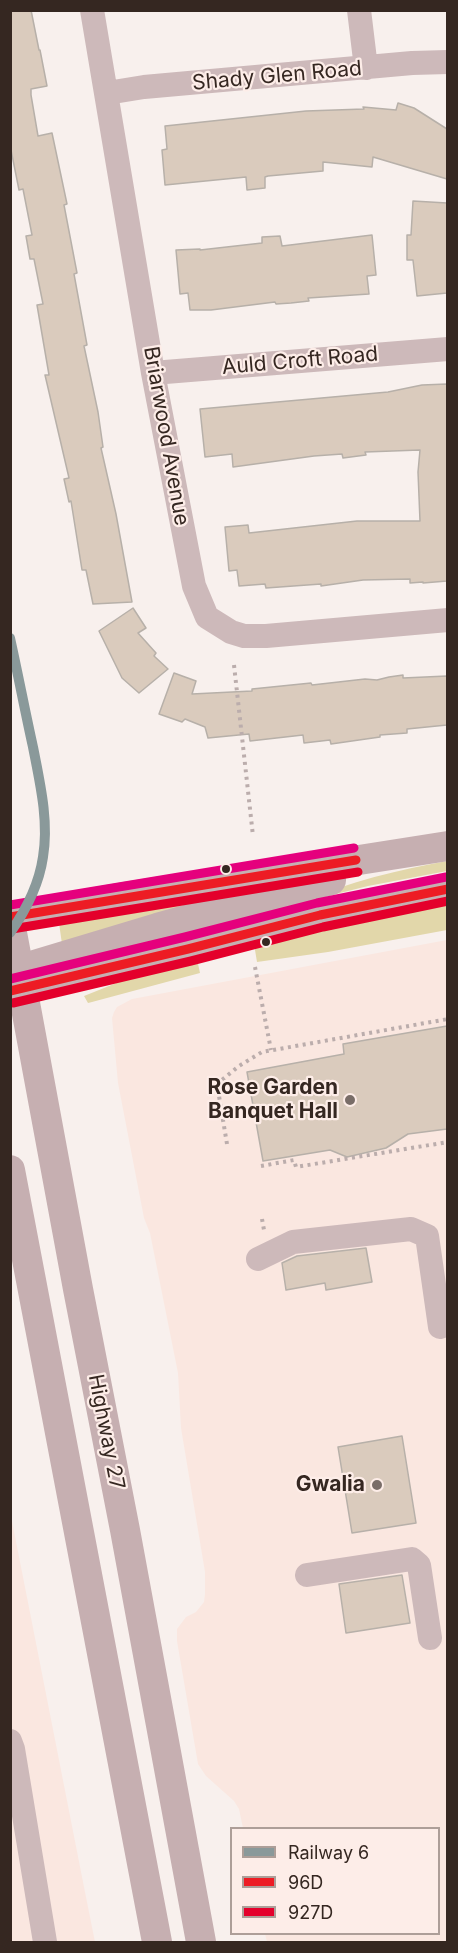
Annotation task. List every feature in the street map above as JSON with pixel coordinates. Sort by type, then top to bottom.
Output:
[{"type":"main road","points":[[10,917],[447,846]]},
{"type":"main road","points":[[16,980],[56,960],[157,928],[325,882],[410,852]]},
{"type":"main road","points":[[16,980],[447,889]]},
{"type":"main road","name":"Highway 27","points":[[10,922],[16,980],[125,1530],[201,1942]]},
{"type":"main road","points":[[10,1170],[158,1942]]},
{"type":"street","name":"Briarwood Avenue","points":[[92,10],[153,373],[194,586],[207,617],[231,632],[244,636],[447,620]]},
{"type":"street","points":[[359,10],[366,68]]},
{"type":"street","name":"Shady Glen Road","points":[[107,93],[144,87],[412,63],[447,62]]},
{"type":"street","name":"Auld Croft Road","points":[[153,373],[447,349]]},
{"type":"street","points":[[258,1260],[293,1242],[411,1228],[428,1236],[440,1327]]},
{"type":"street","points":[[307,1575],[412,1559],[419,1565],[430,1638]]},
{"type":"street","points":[[10,1741],[14,1749],[45,1942]]},
{"type":"path","points":[[234,664],[253,836]]},
{"type":"path","points":[[255,967],[271,1050]]},
{"type":"path","points":[[227,1144],[217,1084],[262,1052],[447,1019]]},
{"type":"path","points":[[261,1166],[294,1160],[296,1167],[447,1142]]},
{"type":"shaded area","points":[[447,861],[447,871],[368,886],[304,902],[374,877]]},
{"type":"shaded area","points":[[259,887],[62,944],[59,923]]},
{"type":"shaded area","points":[[447,905],[447,930],[328,952],[257,962],[254,944]]},
{"type":"shaded area","points":[[447,940],[447,1942],[267,1942],[265,1935],[440,1935],[440,1827],[243,1827],[239,1809],[234,1801],[206,1776],[198,1764],[177,1641],[177,1629],[186,1617],[196,1612],[204,1602],[205,1572],[181,1428],[178,1373],[150,1233],[144,1218],[118,1083],[112,1018],[117,1007],[132,999]]},
{"type":"shaded area","points":[[197,959],[200,973],[88,1003],[84,996],[129,978]]},
{"type":"shaded area","points":[[10,1511],[84,1887],[95,1942],[11,1942]]},
{"type":"building","points":[[10,10],[31,10],[40,50],[47,86],[31,89],[31,95],[38,136],[52,133],[67,204],[64,205],[77,273],[74,274],[87,345],[84,346],[98,412],[103,447],[101,448],[132,602],[93,604],[86,570],[82,570],[71,501],[69,502],[64,479],[69,478],[45,375],[49,375],[37,305],[43,304],[34,259],[30,259],[26,236],[32,235],[23,189],[19,190],[10,145]]},
{"type":"building","points":[[398,103],[414,108],[447,129],[447,179],[373,157],[372,167],[323,162],[323,171],[268,176],[265,177],[265,188],[247,190],[246,177],[165,185],[162,150],[167,149],[165,126],[306,111],[364,109],[363,107],[396,110]]},
{"type":"building","points":[[413,201],[447,203],[447,293],[417,296],[413,260],[407,260],[407,235],[411,235]]},
{"type":"building","points":[[372,235],[376,275],[367,276],[369,294],[308,298],[309,301],[291,303],[276,304],[275,302],[211,310],[190,310],[188,293],[180,294],[176,250],[200,250],[262,243],[262,237],[280,236],[282,246]]},
{"type":"building","points":[[447,384],[447,581],[410,583],[410,579],[363,580],[321,586],[321,584],[266,588],[265,584],[239,586],[237,570],[229,571],[225,527],[248,525],[249,533],[357,521],[420,521],[418,472],[420,450],[365,452],[366,455],[343,458],[342,454],[314,456],[233,467],[232,454],[205,457],[200,409],[388,392],[422,385]]},
{"type":"building","points":[[133,608],[146,628],[138,633],[156,653],[154,656],[168,669],[139,693],[122,678],[99,631]]},
{"type":"building","points":[[174,673],[196,681],[192,694],[252,691],[252,689],[311,683],[312,685],[365,679],[377,680],[403,675],[403,678],[447,676],[447,725],[407,729],[407,733],[380,735],[380,737],[331,744],[330,740],[304,743],[303,735],[250,741],[249,734],[208,738],[205,727],[185,719],[182,722],[159,714]]},
{"type":"building","name":"Rose Garden Banquet Hall","points":[[447,1026],[447,1129],[408,1134],[386,1148],[347,1157],[330,1150],[263,1161],[247,1072],[344,1054],[343,1044]]},
{"type":"building","points":[[366,1248],[372,1282],[326,1290],[325,1283],[286,1290],[282,1263],[297,1256]]},
{"type":"building","name":"Gwalia","points":[[402,1436],[416,1523],[352,1533],[338,1447]]},
{"type":"building","points":[[402,1575],[410,1623],[346,1633],[339,1584]]},
{"type":"rail line","name":"6","points":[[10,638],[38,774],[45,830],[43,857],[35,887],[10,933]]},
{"type":"transit line","points":[[10,905],[354,848]]},
{"type":"transit line","name":"96D","points":[[10,917],[356,860]]},
{"type":"transit line","name":"927D","points":[[12,929],[358,872]]},
{"type":"transit line","points":[[10,979],[317,903],[446,877]]},
{"type":"transit line","name":"96D","points":[[10,991],[320,915],[448,889]]},
{"type":"transit line","name":"927D","points":[[13,1003],[323,927],[448,901]]},
{"type":"place","name":"Rose Garden Banquet Hall","points":[[350,1100]]},
{"type":"place","name":"Gwalia","points":[[377,1485]]}]
